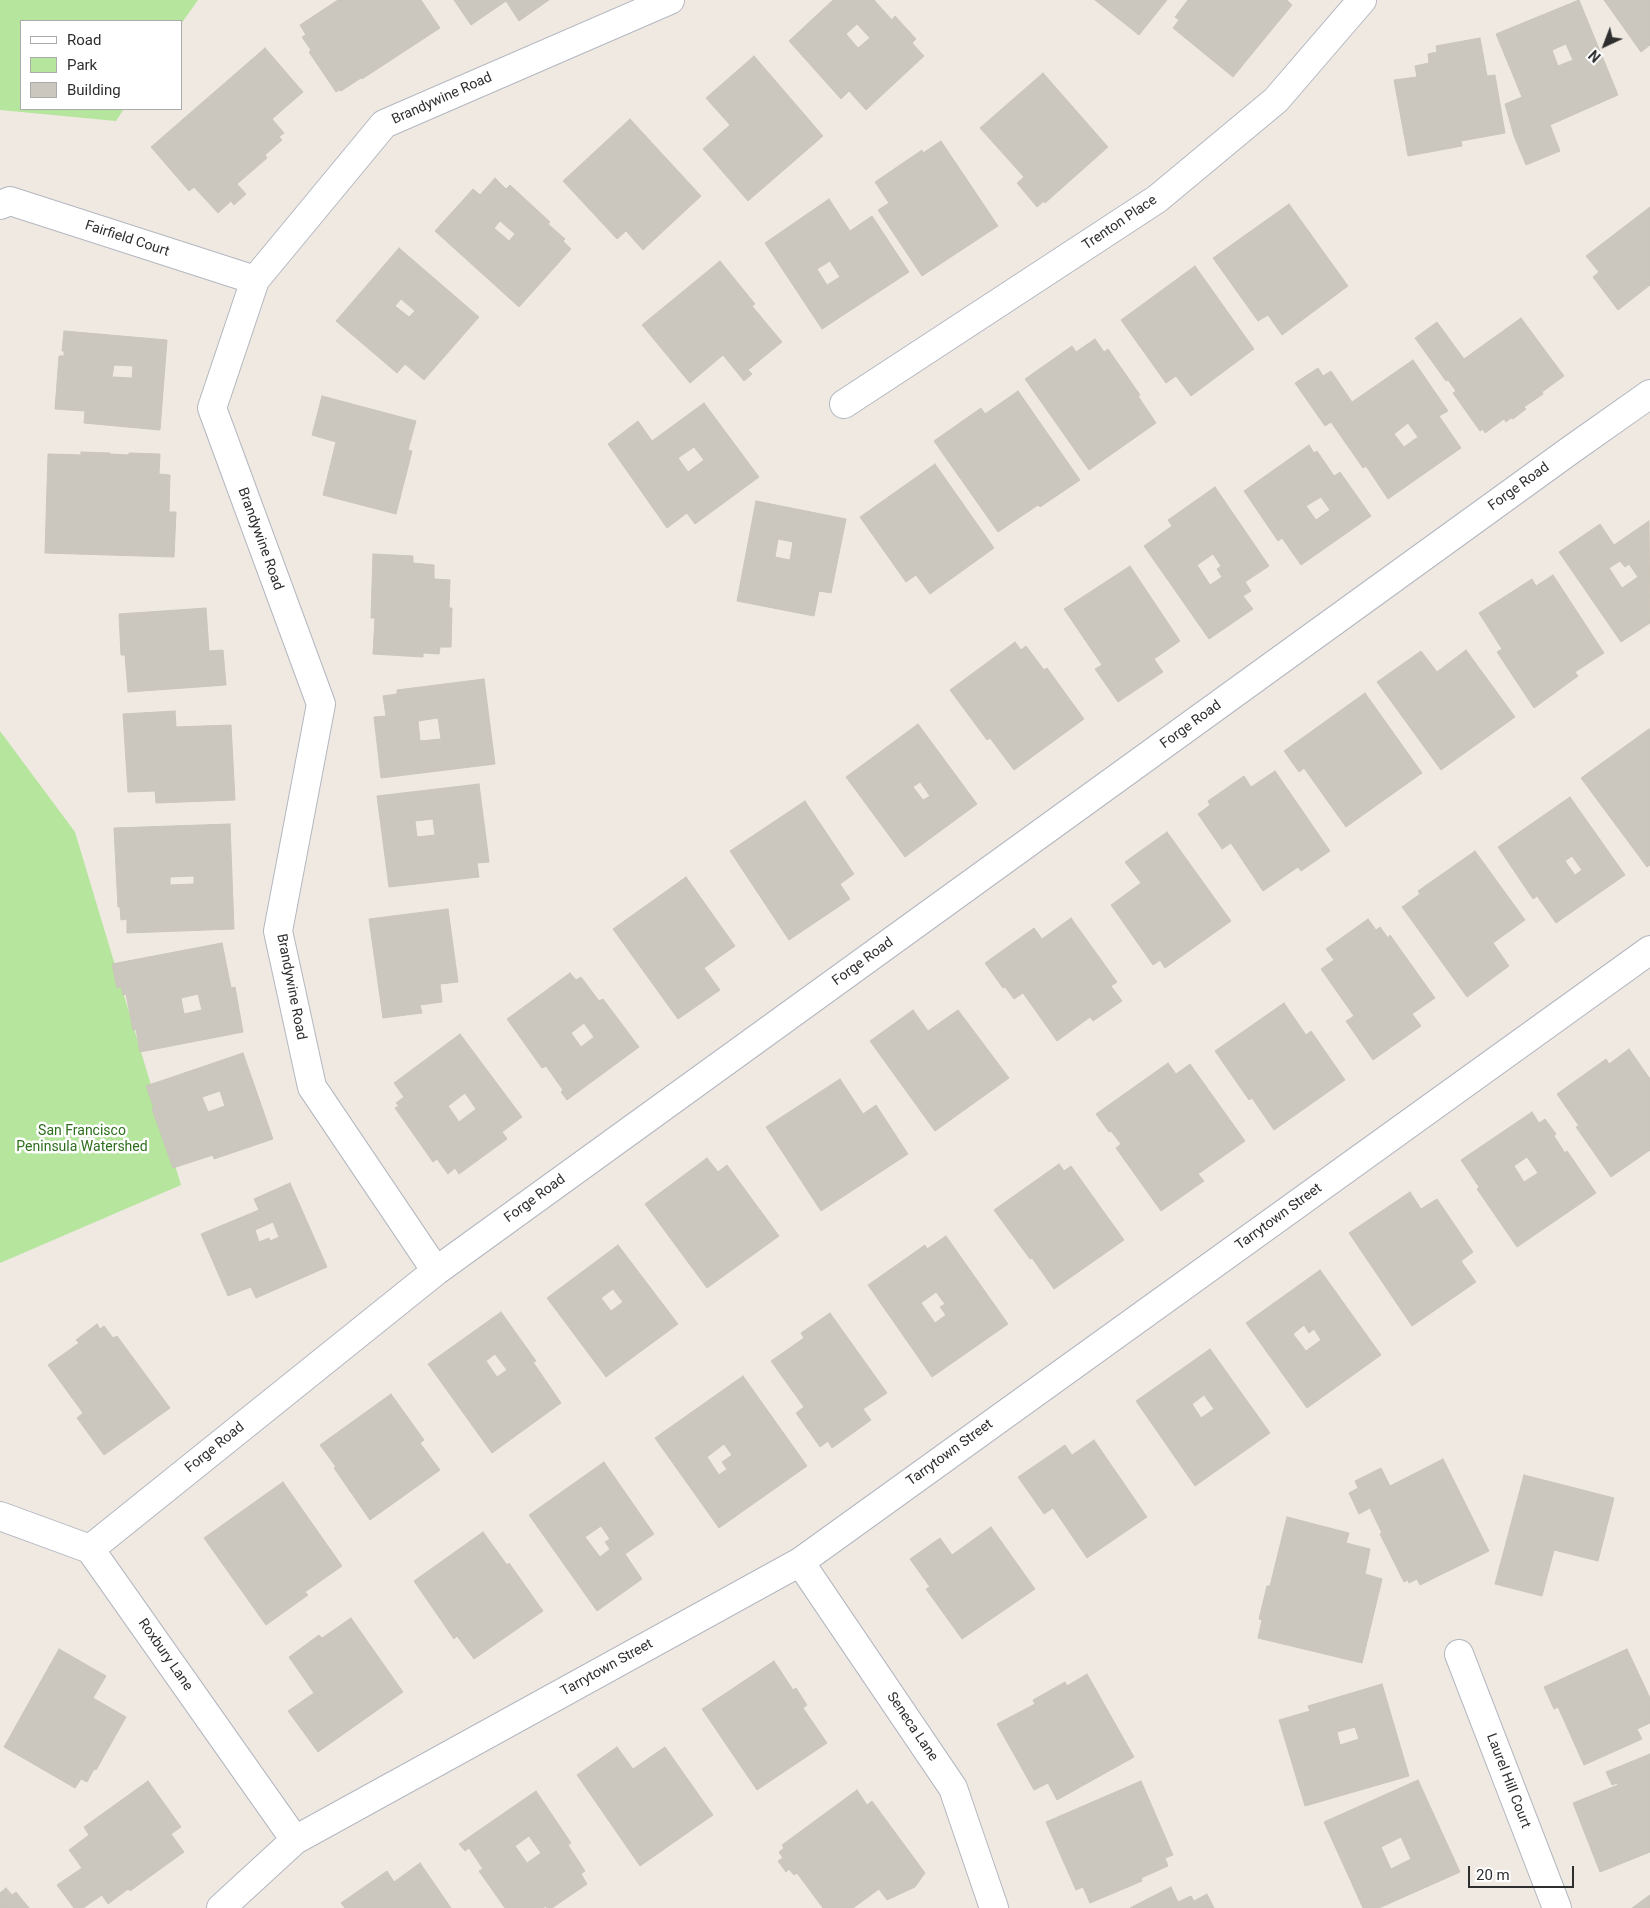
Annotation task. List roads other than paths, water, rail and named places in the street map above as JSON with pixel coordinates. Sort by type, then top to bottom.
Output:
[{"type":"street","name":"Brandywine Road","points":[[436,1270],[312,1087],[278,931],[321,704],[212,408],[255,280],[384,124],[670,0]]},
{"type":"street","name":"Trenton Place","points":[[844,404],[1157,199],[1276,100],[1362,0]]},
{"type":"street","name":"Fairfield Court","points":[[0,205],[10,201],[255,280]]},
{"type":"street","name":"Forge Road","points":[[90,1549],[436,1270],[1650,394]]},
{"type":"street","name":"Tarrytown Street","points":[[221,1908],[295,1840],[800,1562],[1650,950]]},
{"type":"street","points":[[0,1516],[90,1549]]},
{"type":"street","name":"Roxbury Lane","points":[[90,1549],[295,1840]]},
{"type":"street","name":"Seneca Lane","points":[[800,1562],[953,1788],[994,1908]]},
{"type":"street","name":"Laurel Hill Court","points":[[1458,1654],[1557,1908]]},
{"type":"park label","name":"San Francisco Peninsula Watershed","points":[[82,1140]]}]
